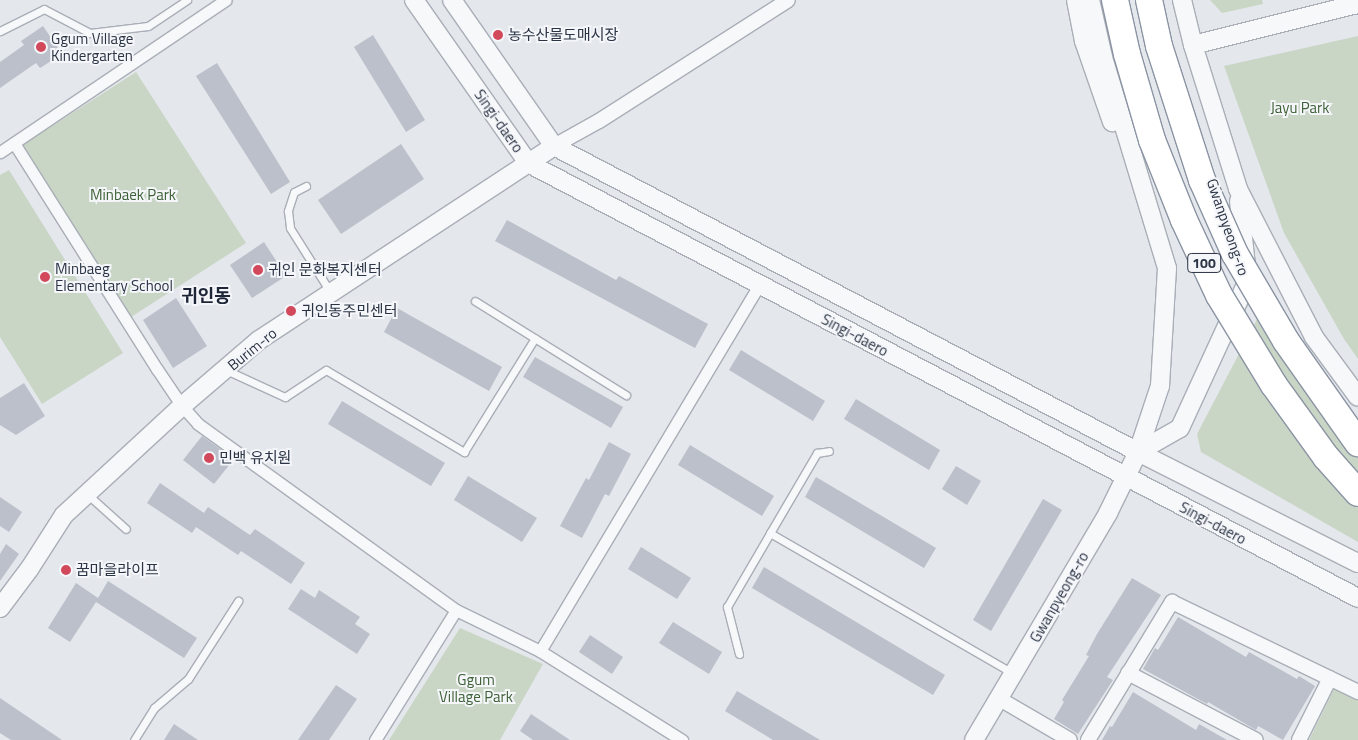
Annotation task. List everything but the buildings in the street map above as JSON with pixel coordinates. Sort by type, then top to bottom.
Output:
[{"type":"highway","name":"100","points":[[1114,0],[1127,54],[1152,140],[1184,220],[1219,295],[1274,385],[1326,457],[1358,493]]},
{"type":"highway","name":"100","points":[[1148,0],[1159,46],[1202,180],[1235,254],[1286,341],[1358,443]]},
{"type":"street","points":[[0,152],[225,0]]},
{"type":"street","name":"Singi-daero","points":[[414,0],[528,163],[1358,599]]},
{"type":"street","name":"Singi-daero","points":[[452,0],[554,146],[1138,452],[1358,563]]},
{"type":"street","points":[[554,146],[599,121],[788,0]]},
{"type":"street","points":[[1076,0],[1096,80],[1167,268]]},
{"type":"street","name":"Gwanpyeong-ro","points":[[974,740],[1108,512],[1138,452],[1160,386],[1167,268],[1103,57],[1090,0]]},
{"type":"street","name":"Gwanpyeong-ro","points":[[1138,452],[1180,428],[1248,280],[1205,159],[1168,41],[1159,0]]},
{"type":"street","points":[[1182,0],[1193,45],[1238,189],[1314,337],[1358,397]]},
{"type":"street","points":[[1193,45],[1358,4]]},
{"type":"street","points":[[14,143],[182,406],[198,424],[456,610],[540,651],[682,740]]},
{"type":"street","name":"Burim-ro","points":[[0,608],[30,568],[64,515],[182,406],[258,340],[554,146]]},
{"type":"street","points":[[1238,189],[1248,280],[1358,432]]},
{"type":"street","points":[[540,651],[759,285]]},
{"type":"street","points":[[1088,740],[1172,602],[1358,692]]},
{"type":"street","points":[[375,740],[456,610]]},
{"type":"street","points":[[1128,673],[1256,740]]},
{"type":"street","points":[[1299,740],[1330,678]]},
{"type":"street","points":[[998,698],[1070,740]]},
{"type":"lane","points":[[0,31],[44,9],[90,33],[148,26],[187,0]]},
{"type":"lane","points":[[306,186],[294,192],[288,211],[290,228],[331,293]]},
{"type":"lane","points":[[475,301],[626,395]]},
{"type":"lane","points":[[226,369],[285,397],[326,370],[464,452],[535,338]]},
{"type":"lane","points":[[739,654],[727,607],[817,453],[829,451]]},
{"type":"lane","points":[[86,493],[126,529]]},
{"type":"lane","points":[[770,533],[1014,674]]},
{"type":"lane","points":[[134,740],[154,708],[188,679],[238,601]]},
{"type":"green space","points":[[1210,0],[1262,0],[1263,4],[1222,13]]},
{"type":"green space","name":"Jayu Park","points":[[1358,36],[1358,359],[1344,339],[1284,233],[1224,66]]},
{"type":"green space","name":"Minbaek Park","points":[[136,72],[246,243],[131,317],[21,146]]},
{"type":"green space","points":[[9,170],[123,353],[42,404],[0,337],[0,175]]},
{"type":"green space","points":[[1264,306],[1358,448],[1358,542],[1201,452],[1197,434]]},
{"type":"green space","name":"Ggum Village Park","points":[[460,628],[543,664],[500,740],[389,740]]},
{"type":"green space","points":[[1334,689],[1358,700],[1358,740],[1309,740]]},
{"type":"place","name":"농수산물도매시장","points":[[498,35]]},
{"type":"place","name":"Ggum Village Kindergarten","points":[[41,47]]},
{"type":"place","name":"귀인 문화복지센터","points":[[258,270]]},
{"type":"place","name":"Minbaeg Elementary School","points":[[45,277]]},
{"type":"place","name":"귀인동주민센터","points":[[291,311]]},
{"type":"place","name":"민백 유치원","points":[[209,458]]},
{"type":"place","name":"꿈마을라이프","points":[[66,570]]},
{"type":"district","name":"귀인동","points":[[206,296]]}]
